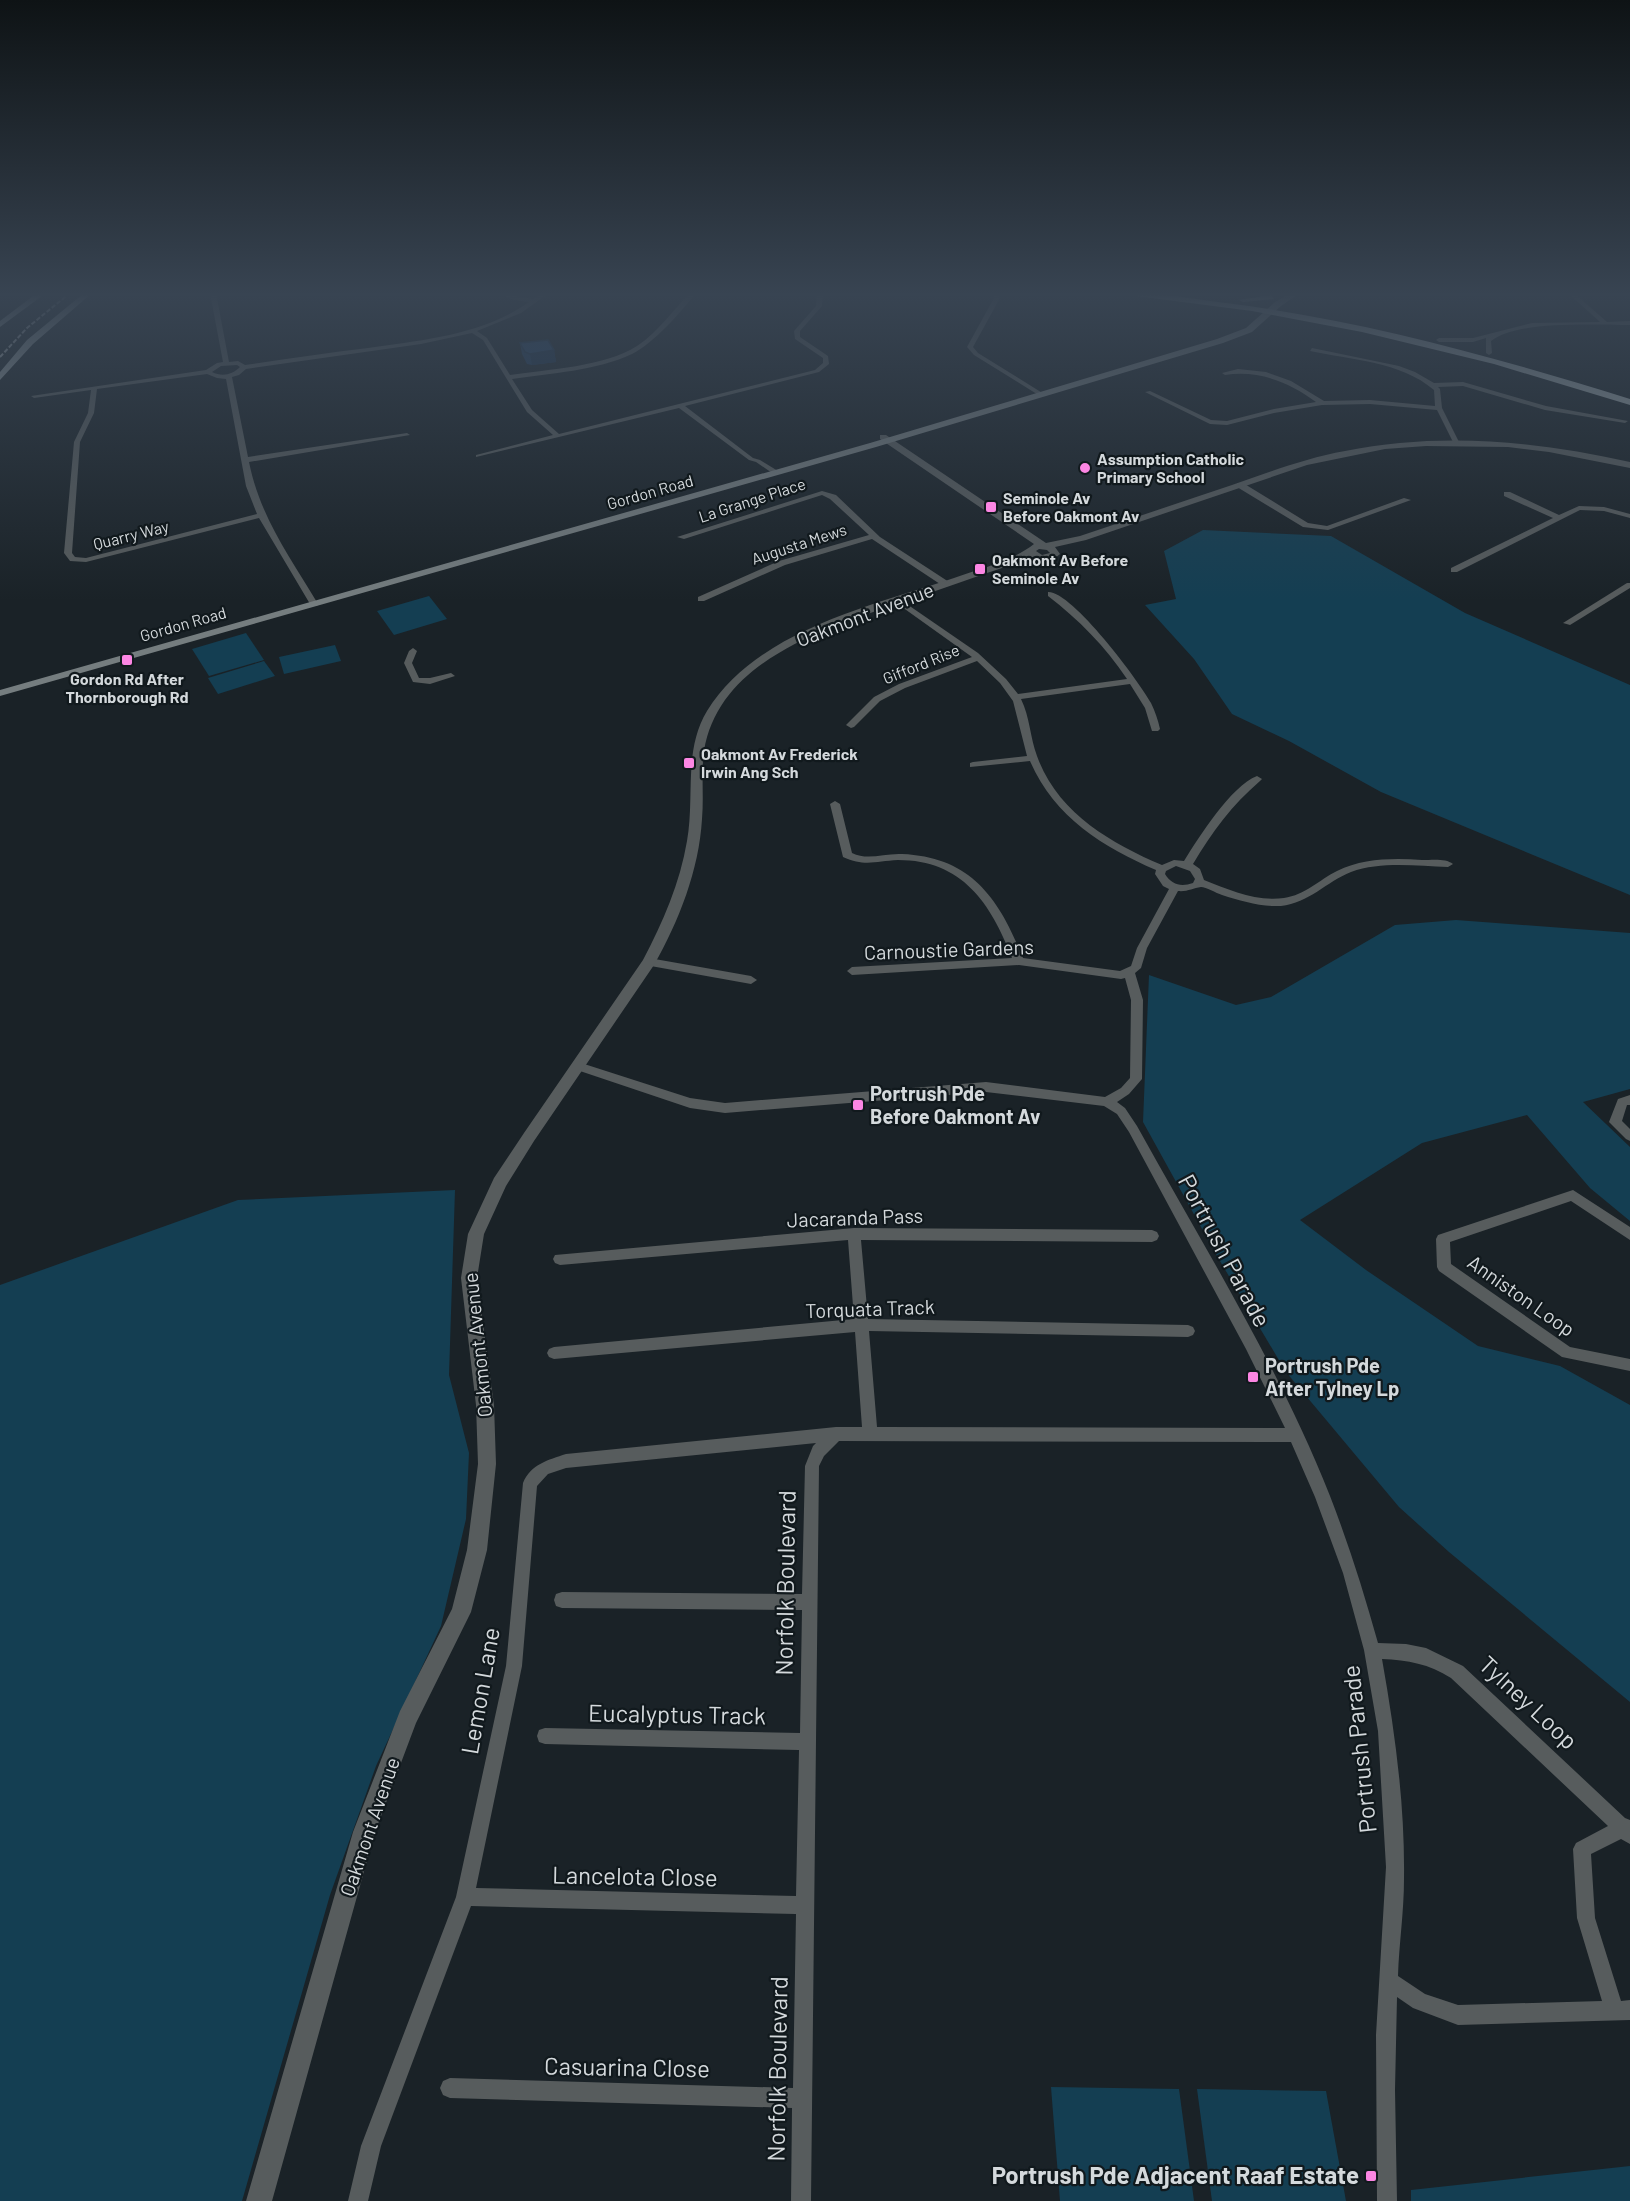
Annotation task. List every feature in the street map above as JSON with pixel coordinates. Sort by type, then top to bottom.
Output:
[{"type":"highway","points":[[1609,396],[1630,402]]},
{"type":"main road","name":"Gordon Road","points":[[0,693],[8,685],[881,440],[1029,396]]},
{"type":"street","name":"Quarry Way","points":[[93,396],[91,413],[77,442],[68,554],[73,559],[86,560],[261,515]]},
{"type":"street","points":[[233,396],[250,486],[261,515],[312,601]]},
{"type":"street","points":[[520,396],[529,411],[558,436]]},
{"type":"street","points":[[478,456],[717,396]]},
{"type":"street","points":[[1156,396],[1210,422],[1227,423],[1274,411],[1322,403],[1370,402],[1439,408]]},
{"type":"street","points":[[1311,396],[1322,403]]},
{"type":"street","points":[[1438,396],[1439,408],[1456,442]]},
{"type":"street","points":[[1503,396],[1545,408],[1624,421]]},
{"type":"street","points":[[680,405],[751,459],[750,463],[768,472]]},
{"type":"street","points":[[245,460],[407,435]]},
{"type":"street","points":[[881,440],[896,454],[923,464],[1049,548],[1341,453],[1384,446],[1456,442],[1548,449],[1630,465]]},
{"type":"street","points":[[1240,485],[1306,525],[1328,528],[1407,501]]},
{"type":"street","name":"La Grange Place","points":[[681,537],[822,493],[832,497],[874,536],[946,584]]},
{"type":"street","points":[[1507,494],[1559,518]]},
{"type":"street","points":[[1454,570],[1579,508],[1588,507],[1630,516]]},
{"type":"street","points":[[1013,525],[1031,550],[1042,558]]},
{"type":"street","name":"Augusta Mews","points":[[701,599],[782,563],[874,536]]},
{"type":"street","name":"Oakmont Avenue","points":[[259,2201],[364,1832],[407,1718],[461,1612],[477,1550],[487,1464],[487,1432],[470,1299],[469,1278],[473,1245],[500,1183],[649,962],[682,893],[696,818],[700,743],[716,706],[745,675],[789,643],[835,622],[1011,562],[1050,557],[1049,548],[1031,550],[1011,562]]},
{"type":"street","points":[[1567,622],[1630,585]]},
{"type":"street","points":[[1051,594],[1087,622],[1114,652],[1152,711],[1155,729]]},
{"type":"street","points":[[898,600],[977,658],[1016,698],[1033,758],[1050,791],[1079,823],[1119,850],[1162,869]]},
{"type":"street","points":[[413,651],[408,663],[416,680],[430,681],[451,676]]},
{"type":"street","name":"Gifford Rise","points":[[851,725],[877,699],[902,686],[977,658]]},
{"type":"street","points":[[1016,698],[1132,681]]},
{"type":"street","points":[[973,765],[1033,758]]},
{"type":"street","points":[[1186,865],[1214,820],[1232,800],[1257,779]]},
{"type":"street","points":[[836,804],[847,855],[859,861],[896,857],[927,858],[951,866],[996,907],[1019,961]]},
{"type":"street","points":[[1199,882],[1263,903],[1285,901],[1308,894],[1327,880],[1351,868],[1384,861],[1448,864]]},
{"type":"street","points":[[1162,869],[1174,863],[1186,865],[1199,873],[1199,882]]},
{"type":"street","points":[[1162,869],[1162,880],[1175,888],[1190,889],[1199,882]]},
{"type":"street","points":[[578,1066],[690,1103],[725,1108],[986,1087],[1107,1102],[1125,1091],[1136,1079],[1137,1000],[1129,971],[1136,968],[1142,948],[1175,888]]},
{"type":"street","name":"Carnoustie Gardens","points":[[852,971],[1019,961],[1121,975],[1129,971]]},
{"type":"street","points":[[649,962],[751,980]]},
{"type":"street","points":[[1630,1100],[1622,1102],[1615,1122],[1630,1136]]},
{"type":"street","name":"Portrush Parade","points":[[1107,1102],[1121,1111],[1133,1129],[1295,1435],[1337,1532],[1361,1605],[1372,1651],[1386,1733],[1395,1868],[1388,1981],[1385,2148],[1387,2201]]},
{"type":"street","name":"Anniston Loop","points":[[1630,1234],[1573,1195],[1443,1239],[1444,1267],[1567,1353],[1630,1365]]},
{"type":"street","points":[[854,1234],[870,1435]]},
{"type":"street","name":"Jacaranda Pass","points":[[560,1259],[854,1234],[1152,1236]]},
{"type":"street","name":"Torquata Track","points":[[554,1353],[860,1325],[1188,1331]]},
{"type":"street","points":[[836,1434],[1295,1435]]},
{"type":"street","name":"Norfolk Boulevard","points":[[801,2201],[812,1466],[818,1450],[836,1434]]},
{"type":"street","name":"Lemon Lane","points":[[358,2201],[371,2146],[465,1897],[514,1666],[530,1483],[543,1469],[566,1461],[836,1434]]},
{"type":"street","points":[[562,1600],[809,1602]]},
{"type":"street","name":"Tylney Loop","points":[[1372,1651],[1416,1652],[1439,1659],[1457,1672],[1628,1831]]},
{"type":"street","name":"Eucalyptus Track","points":[[545,1736],[808,1742]]},
{"type":"street","points":[[1388,1981],[1420,2001],[1458,2015],[1623,2010],[1586,1918],[1582,1849],[1628,1831]]},
{"type":"street","name":"Lancelota Close","points":[[465,1897],[804,1905]]},
{"type":"street","name":"Casuarina Close","points":[[450,2088],[802,2098]]},
{"type":"shaded area","points":[[1203,530],[1331,536],[1465,613],[1630,685],[1630,895],[1381,792],[1289,741],[1232,714],[1194,659],[1145,605],[1176,599],[1164,551]]},
{"type":"shaded area","points":[[429,596],[447,619],[394,635],[377,611]]},
{"type":"shaded area","points":[[246,633],[264,660],[209,676],[192,649]]},
{"type":"shaded area","points":[[335,645],[341,661],[284,674],[279,657]]},
{"type":"shaded area","points":[[264,661],[275,676],[218,694],[208,678]]},
{"type":"shaded area","points":[[1456,920],[1630,933],[1630,1089],[1583,1102],[1630,1147],[1630,1221],[1590,1188],[1527,1115],[1422,1143],[1300,1220],[1366,1270],[1478,1346],[1560,1366],[1630,1405],[1630,1702],[1449,1552],[1399,1507],[1286,1372],[1217,1256],[1143,1122],[1149,975],[1236,1005],[1271,997],[1395,925]]},
{"type":"shaded area","points":[[455,1190],[449,1375],[469,1453],[466,1519],[441,1626],[376,1766],[330,1895],[242,2201],[0,2201],[0,1285],[238,1200]]},
{"type":"shaded area","points":[[1051,2087],[1179,2089],[1194,2201],[1060,2201]]},
{"type":"shaded area","points":[[1197,2089],[1326,2091],[1346,2201],[1212,2201]]},
{"type":"shaded area","points":[[1630,2166],[1630,2201],[1411,2201],[1411,2190]]},
{"type":"place","name":"Assumption Catholic Primary School","points":[[1085,468]]},
{"type":"place","name":"Seminole Av Before Oakmont Av","points":[[991,507]]},
{"type":"place","name":"Oakmont Av Before Seminole Av","points":[[980,569]]},
{"type":"place","name":"Gordon Rd After Thornborough Rd","points":[[127,660]]},
{"type":"place","name":"Oakmont Av Frederick Irwin Ang Sch","points":[[689,763]]},
{"type":"place","name":"Portrush Pde Before Oakmont Av","points":[[858,1105]]},
{"type":"place","name":"Portrush Pde After Tylney Lp","points":[[1253,1377]]},
{"type":"place","name":"Portrush Pde Adjacent Raaf Estate","points":[[1371,2176]]}]
